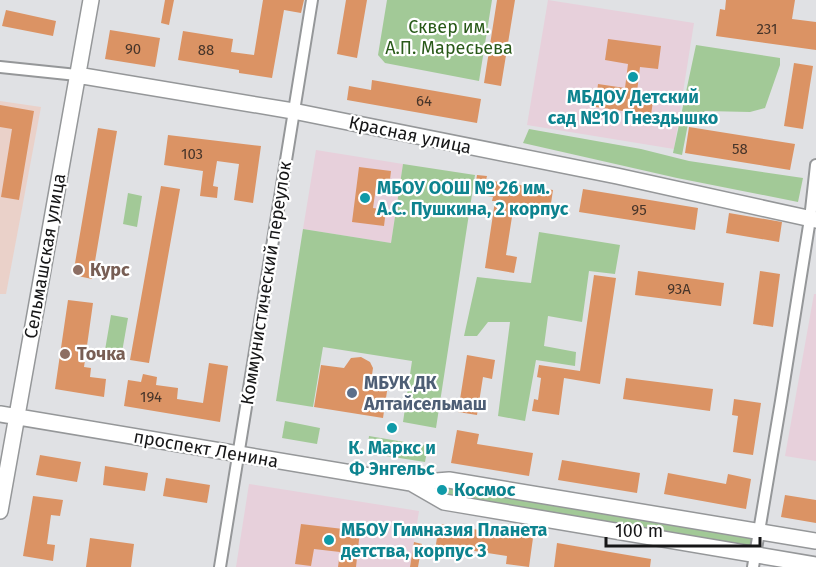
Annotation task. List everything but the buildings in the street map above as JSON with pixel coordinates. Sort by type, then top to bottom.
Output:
[{"type":"main road","name":"Сельмашская улица","points":[[0,512],[91,0]]},
{"type":"main road","name":"Красная улица","points":[[77,75],[293,111],[616,176],[813,219]]},
{"type":"main road","name":"проспект Ленина","points":[[0,414],[411,483],[444,481],[816,541]]},
{"type":"main road","points":[[440,500],[438,492],[444,481]]},
{"type":"main road","name":"проспект Ленина","points":[[411,483],[444,502],[754,561],[816,566]]},
{"type":"street","name":"Коммунистический переулок","points":[[220,567],[257,351],[312,0]]},
{"type":"street","name":"Красная улица","points":[[0,67],[77,75]]},
{"type":"street","points":[[754,561],[813,219],[816,165]]},
{"type":"shaded area","points":[[548,0],[694,23],[674,149],[527,125]]},
{"type":"shaded area","points":[[0,101],[41,107],[6,294],[0,294]]},
{"type":"shaded area","points":[[316,150],[403,164],[391,243],[303,229]]},
{"type":"shaded area","points":[[814,294],[816,294],[816,461],[785,456]]},
{"type":"shaded area","points":[[249,484],[419,511],[410,567],[236,567]]},
{"type":"green space","name":"Сквер им. А.П. Маресьева","points":[[387,0],[492,0],[479,81],[385,63],[378,55]]},
{"type":"green space","points":[[696,45],[780,58],[780,65],[765,108],[750,112],[705,111],[688,124],[682,155],[673,153]]},
{"type":"green space","points":[[529,129],[641,149],[689,161],[803,178],[798,202],[677,178],[523,143]]},
{"type":"green space","points":[[403,164],[475,175],[436,428],[403,422],[412,361],[323,347],[313,407],[276,401],[303,229],[391,243]]},
{"type":"green space","points":[[128,193],[142,196],[137,227],[123,224]]},
{"type":"green space","points":[[539,232],[620,245],[615,274],[589,271],[582,322],[548,316],[544,346],[576,352],[575,366],[536,360],[525,421],[498,416],[510,322],[488,322],[477,336],[464,336],[477,277],[531,283]]},
{"type":"green space","points":[[111,315],[128,318],[122,352],[105,350]]},
{"type":"green space","points":[[285,421],[320,428],[317,444],[282,438]]},
{"type":"green space","points":[[369,436],[428,446],[425,462],[367,453]]},
{"type":"green space","points":[[449,484],[753,534],[749,551],[439,494],[441,487]]},
{"type":"place","name":"МБДОУ Детский сад №10 Гнездышко","points":[[633,77]]},
{"type":"place","name":"МБОУ ООШ № 26 им. А.С. Пушкина, 2 корпус","points":[[365,198]]},
{"type":"place","name":"Курс","points":[[78,270]]},
{"type":"place","name":"Точка","points":[[65,354]]},
{"type":"place","name":"МБУК ДК Алтайсельмаш","points":[[352,393]]},
{"type":"place","name":"К. Маркс и Ф Энгельс","points":[[392,428]]},
{"type":"place","name":"Космос","points":[[442,490]]},
{"type":"place","name":"МБОУ Гимназия Планета детства, корпус 3","points":[[329,540]]}]
